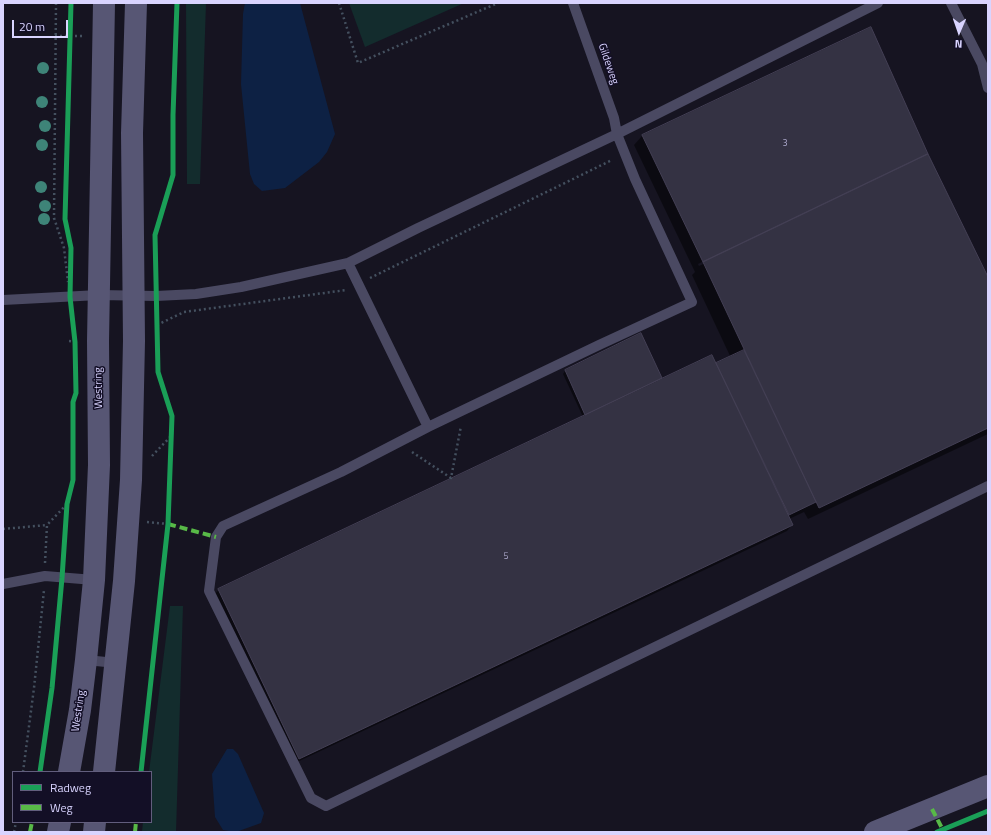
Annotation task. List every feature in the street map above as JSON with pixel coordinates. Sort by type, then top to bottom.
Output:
[{"type":"main road","name":"Westring","points":[[69,771],[80,710],[94,580],[99,465],[99,295],[104,3]]},
{"type":"main road","points":[[104,771],[124,581],[131,480],[134,374],[132,133],[136,3]]},
{"type":"main road","points":[[875,832],[988,786]]},
{"type":"lane","name":"Gildeweg","points":[[464,410],[692,302],[635,179],[617,134],[614,118],[574,3]]},
{"type":"lane","points":[[3,300],[99,295],[134,296],[196,294],[241,287],[348,263],[418,228],[617,134],[878,3]]},
{"type":"lane","points":[[951,3],[982,64],[988,88]]},
{"type":"lane","points":[[348,263],[428,427]]},
{"type":"lane","points":[[464,410],[342,472],[223,526],[216,537],[209,591],[311,798],[326,806],[988,486]]},
{"type":"lane","points":[[3,584],[45,576],[94,580]]},
{"type":"lane","points":[[86,660],[116,663]]},
{"type":"path","points":[[56,3],[54,218],[64,248],[70,297]]},
{"type":"path","points":[[339,3],[358,63],[498,3]]},
{"type":"path","points":[[55,36],[89,36]]},
{"type":"path","points":[[405,439],[411,451],[451,478],[464,410]]},
{"type":"path","points":[[3,529],[46,525],[66,504]]},
{"type":"path","points":[[23,771],[34,688],[45,576],[46,525]]},
{"type":"path","points":[[937,832],[988,811]]},
{"type":"green space","points":[[186,3],[206,3],[200,184],[187,184]]},
{"type":"green space","points":[[349,3],[464,3],[365,47]]},
{"type":"green space","points":[[170,606],[183,606],[176,832],[142,832],[143,823],[152,823],[152,771],[149,771]]},
{"type":"water","points":[[245,3],[300,3],[335,134],[327,152],[319,162],[285,188],[262,191],[254,184],[250,174],[241,84],[243,14]]},
{"type":"water","points":[[227,749],[233,749],[238,754],[264,813],[261,823],[236,832],[223,830],[215,817],[212,774]]},
{"type":"building","points":[[871,27],[928,154],[703,262],[642,135]]},
{"type":"building","points":[[928,154],[988,277],[988,428],[819,508],[703,262]]},
{"type":"building","points":[[641,333],[662,378],[585,415],[565,370]]},
{"type":"building","points":[[744,350],[816,502],[789,515],[716,363]]},
{"type":"building","points":[[712,355],[793,525],[299,759],[218,589]]},
{"type":"marked path","points":[[168,524],[216,537]]},
{"type":"marked path","points":[[932,809],[944,832]]},
{"type":"marked path","points":[[30,832],[32,823]]},
{"type":"marked path","points":[[135,832],[136,823]]},
{"type":"cycle path","points":[[40,771],[52,688],[67,504],[73,480],[73,402],[76,393],[75,342],[70,297],[71,248],[65,219],[71,3]]},
{"type":"cycle path","points":[[141,771],[168,524],[172,416],[158,372],[155,235],[173,175],[173,115],[177,3]]},
{"type":"cycle path","points":[[937,832],[988,811]]}]
